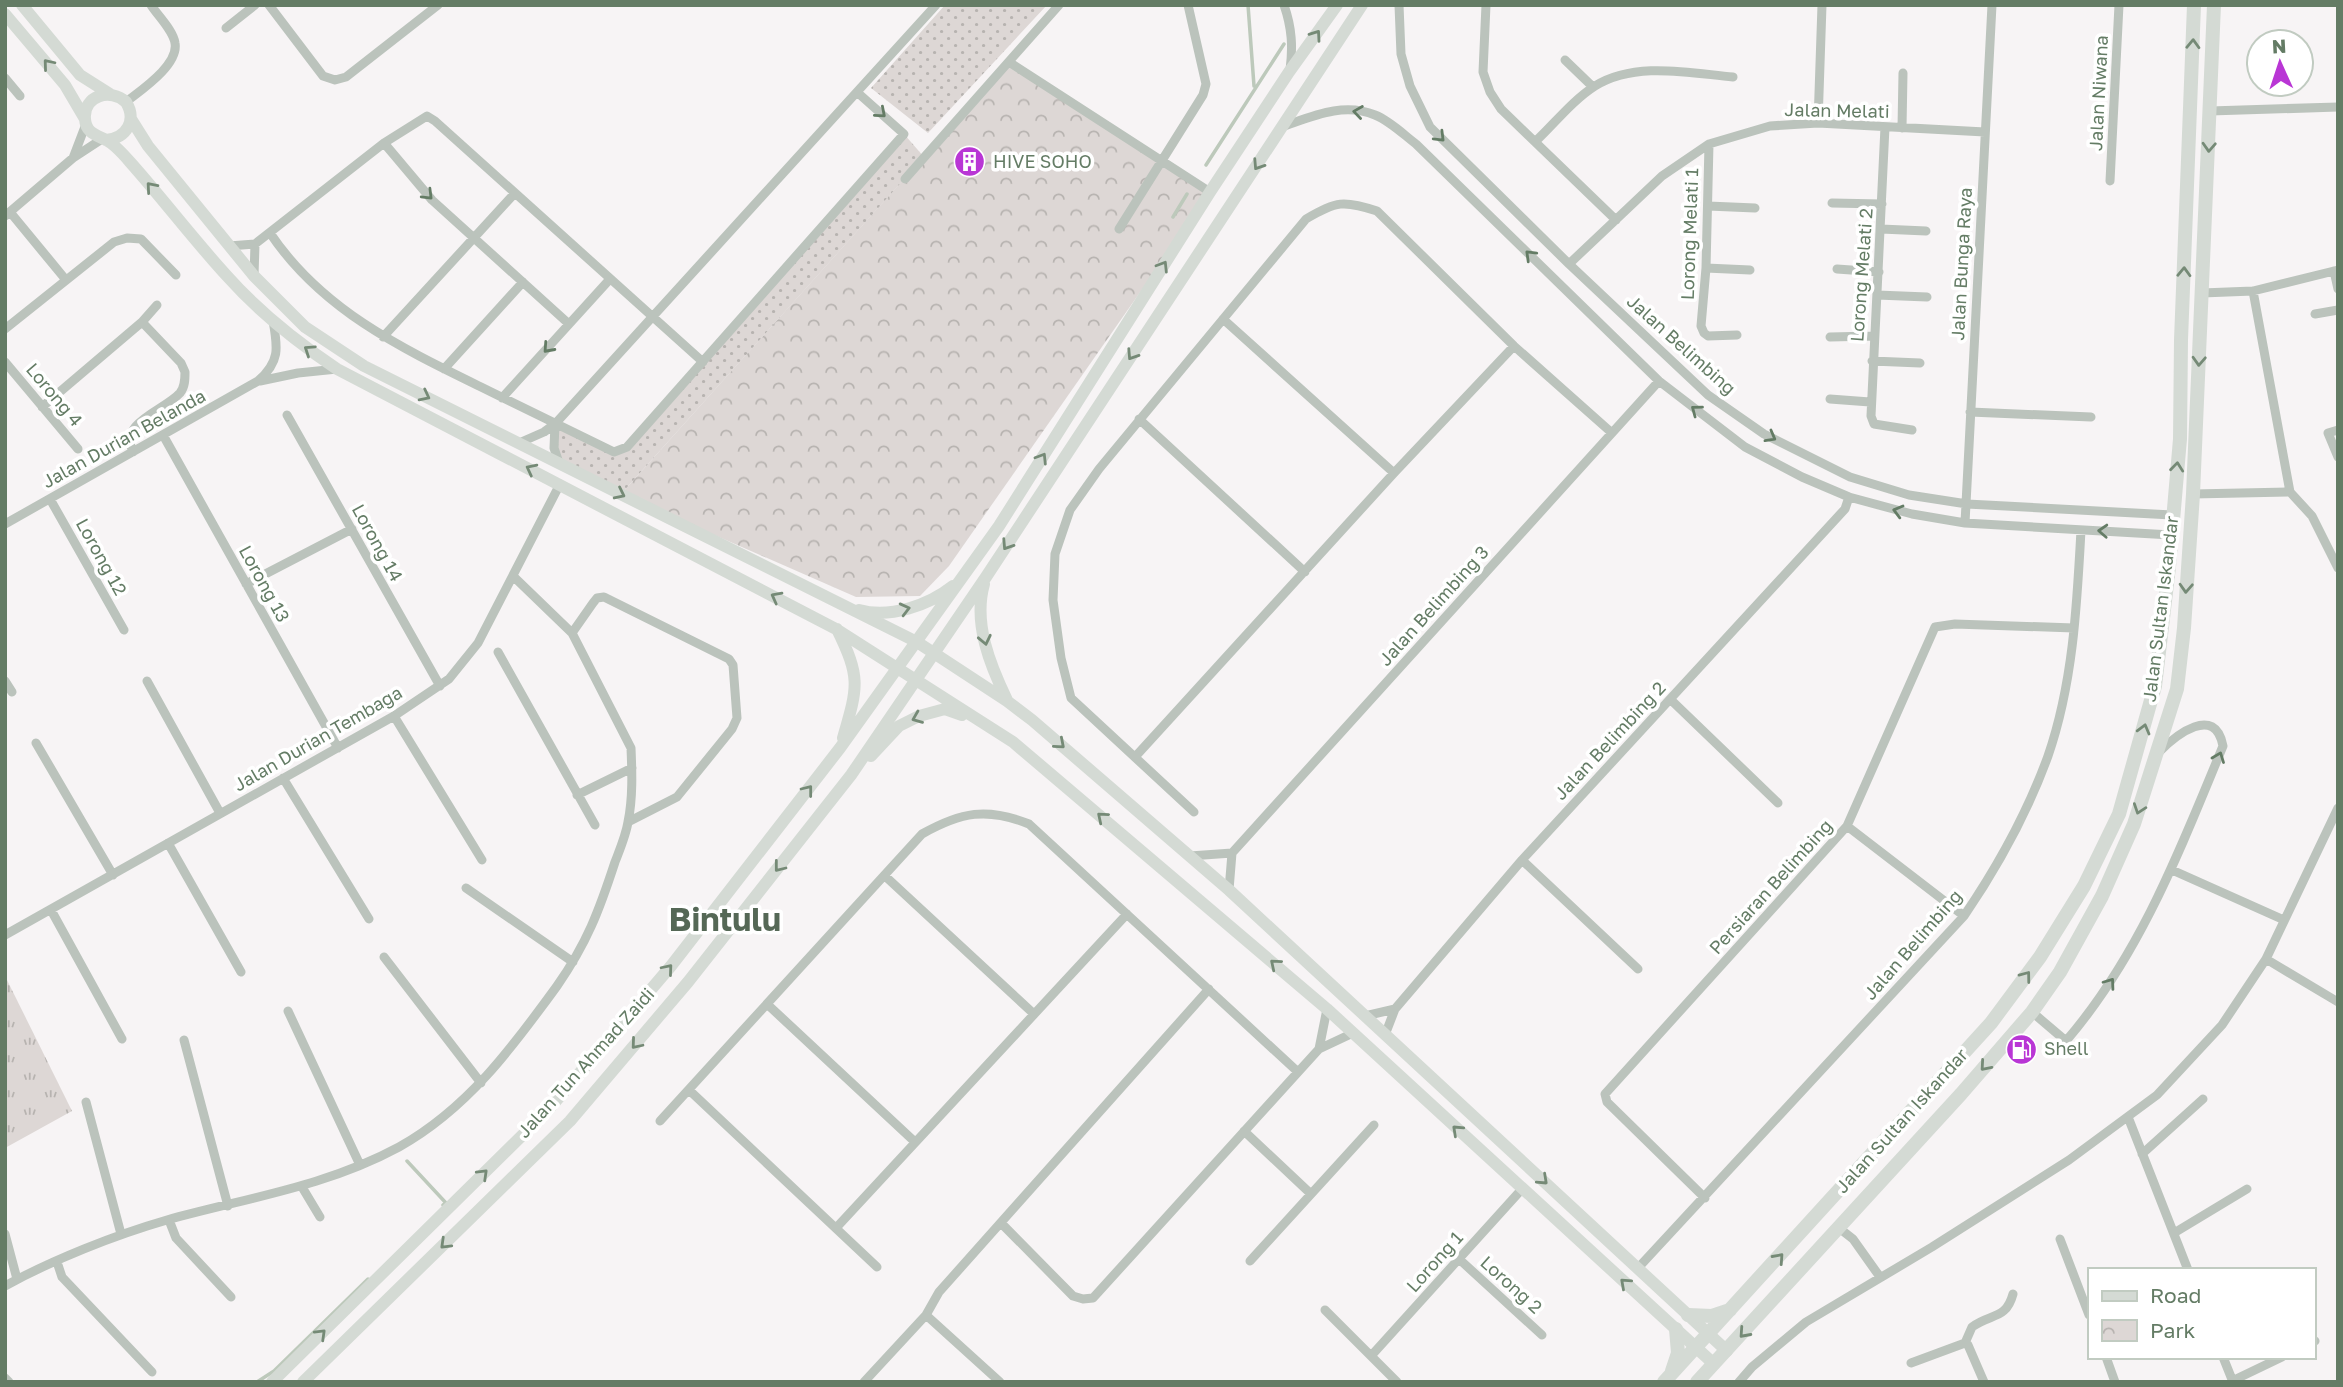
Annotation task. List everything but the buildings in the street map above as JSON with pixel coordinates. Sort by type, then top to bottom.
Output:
[{"type":"main road","name":"Jalan Sultan Iskandar","points":[[1667,1378],[1991,1023],[2040,957],[2084,886],[2119,814],[2155,686],[2180,439],[2181,340],[2194,5]]},
{"type":"main road","name":"Jalan Sultan Iskandar","points":[[1697,1382],[1961,1094],[2032,1012],[2060,972],[2102,896],[2134,824],[2177,689],[2193,494],[2214,5]]},
{"type":"main road","points":[[1688,1315],[1712,1316],[1733,1308]]},
{"type":"main road","points":[[1667,1378],[1678,1353],[1676,1329]]},
{"type":"street","points":[[22,5],[80,75],[126,102],[131,118],[148,146],[254,276],[305,327],[364,366],[917,642],[1007,701],[1229,890],[1727,1352]]},
{"type":"street","points":[[126,102],[173,58],[175,43],[151,5]]},
{"type":"street","points":[[226,28],[255,5]]},
{"type":"street","points":[[269,5],[323,76],[335,80],[346,77],[438,5]]},
{"type":"street","points":[[519,443],[555,424],[936,5]]},
{"type":"street","points":[[905,179],[1059,5]]},
{"type":"street","points":[[1119,229],[1205,89],[1188,5]]},
{"type":"street","points":[[1284,5],[1290,22],[1293,47],[1289,72]]},
{"type":"street","name":"Jalan Tun Ahmad Zaidi","points":[[272,1382],[550,1109],[671,966],[839,748],[965,577],[1210,192],[1337,5]]},
{"type":"street","points":[[851,775],[986,577],[1362,5]]},
{"type":"street","name":"Jalan Belimbing","points":[[1399,5],[1401,54],[1410,86],[1430,127],[1569,264],[1708,395],[1764,434],[1850,477],[1909,495],[1967,504],[2172,515]]},
{"type":"street","points":[[1486,5],[1483,72],[1490,92],[1501,109],[1616,220]]},
{"type":"street","points":[[1818,123],[1822,5]]},
{"type":"street","name":"Jalan Bunga Raya","points":[[1965,523],[1992,5]]},
{"type":"street","name":"Jalan Niwana","points":[[2110,181],[2119,5]]},
{"type":"street","points":[[5,14],[65,85],[95,136],[104,139],[128,160],[228,278],[300,344],[337,369],[836,629],[1013,742],[1327,1009],[1714,1364]]},
{"type":"street","points":[[1565,60],[1593,87]]},
{"type":"street","points":[[1009,62],[1210,192]]},
{"type":"street","points":[[1536,141],[1593,87],[1613,78],[1639,72],[1660,71],[1733,77]]},
{"type":"street","points":[[1902,128],[1903,73]]},
{"type":"street","points":[[5,78],[20,96]]},
{"type":"street","points":[[270,233],[305,277],[340,308],[383,337],[555,424],[614,452],[620,451],[627,447],[904,134],[858,93]]},
{"type":"street","points":[[73,158],[85,122],[85,113],[97,96],[110,94]]},
{"type":"street","points":[[2210,111],[2338,107]]},
{"type":"street","points":[[1283,126],[1326,111],[1352,110],[1375,115],[1391,125],[1416,144],[1659,381],[1745,447],[1802,477],[1849,497],[1912,514],[1965,523],[2171,535]]},
{"type":"street","points":[[229,246],[256,244],[384,143],[423,116],[430,117],[703,362]]},
{"type":"street","points":[[66,280],[8,214],[73,158],[104,139],[126,132],[131,118]]},
{"type":"street","name":"Jalan Melati","points":[[1569,264],[1662,176],[1709,144],[1770,127],[1818,123],[1985,132]]},
{"type":"street","name":"Lorong Melati 2","points":[[1885,127],[1871,416],[1874,424],[1912,430]]},
{"type":"street","points":[[384,143],[420,188],[569,324]]},
{"type":"street","name":"Lorong Melati 1","points":[[1709,144],[1706,268],[1701,326],[1708,336],[1737,335]]},
{"type":"street","points":[[383,337],[515,193]]},
{"type":"street","points":[[1194,812],[1071,698],[1061,658],[1053,600],[1055,554],[1070,510],[1098,469],[1306,219],[1329,205],[1354,203],[1377,211],[1514,346],[1612,433]]},
{"type":"street","points":[[1832,203],[1882,204]]},
{"type":"street","points":[[1708,206],[1755,208]]},
{"type":"street","points":[[1881,229],[1926,231]]},
{"type":"street","points":[[5,329],[114,242],[127,238],[141,239],[176,275]]},
{"type":"street","points":[[254,276],[256,244]]},
{"type":"street","points":[[1706,268],[1750,270]]},
{"type":"street","points":[[1837,269],[1879,272]]},
{"type":"street","points":[[2202,293],[2253,291],[2336,270],[2338,289]]},
{"type":"street","points":[[502,398],[610,279]]},
{"type":"street","points":[[444,369],[523,282]]},
{"type":"street","points":[[2253,291],[2290,492],[2312,516],[2338,568]]},
{"type":"street","points":[[1877,295],[1927,297]]},
{"type":"street","points":[[42,407],[142,322],[157,305]]},
{"type":"street","points":[[2315,314],[2338,310]]},
{"type":"street","points":[[1223,319],[1394,473]]},
{"type":"street","points":[[258,381],[275,362],[276,337],[273,320]]},
{"type":"street","points":[[133,452],[128,443],[129,434],[135,426],[180,393],[185,372],[181,363],[142,322]]},
{"type":"street","points":[[1830,337],[1873,336]]},
{"type":"street","points":[[1135,757],[1394,473],[1514,346]]},
{"type":"street","points":[[1872,361],[1920,363]]},
{"type":"street","name":"Lorong 4","points":[[5,362],[78,449]]},
{"type":"street","points":[[258,381],[337,369]]},
{"type":"street","name":"Jalan Durian Belanda","points":[[5,524],[258,381]]},
{"type":"street","name":"Jalan Belimbing 3","points":[[1232,853],[1659,381]]},
{"type":"street","points":[[1830,399],[1870,402]]},
{"type":"street","points":[[1970,412],[2091,417]]},
{"type":"street","name":"Lorong 14","points":[[287,415],[440,686]]},
{"type":"street","points":[[1139,419],[1305,572]]},
{"type":"street","points":[[555,424],[554,448],[559,463]]},
{"type":"street","points":[[2338,430],[2328,433],[2338,457]]},
{"type":"street","name":"Lorong 13","points":[[163,435],[338,748]]},
{"type":"street","name":"Jalan Durian Tembaga","points":[[5,935],[394,716],[449,679],[478,643],[560,484]]},
{"type":"street","points":[[2193,494],[2290,492]]},
{"type":"street","name":"Jalan Belimbing 2","points":[[1385,1034],[1395,1009],[1522,860],[1845,509],[1849,497]]},
{"type":"street","name":"Lorong 12","points":[[50,499],[124,630]]},
{"type":"street","points":[[246,584],[352,529]]},
{"type":"street","name":"Jalan Belimbing","points":[[1639,1268],[1964,916],[1998,866],[2048,755],[2065,692],[2074,628],[2081,530]]},
{"type":"street","points":[[5,1286],[121,1234],[302,1187],[399,1146],[456,1107],[516,1043],[573,962],[596,920],[628,822],[632,768],[631,747],[572,633],[513,576]]},
{"type":"street","points":[[839,603],[863,612],[893,612],[924,604],[965,577]]},
{"type":"street","points":[[986,577],[981,594],[982,625],[993,670],[1007,701]]},
{"type":"street","points":[[572,633],[597,598],[604,597],[729,659],[733,665],[737,719],[732,729],[677,797],[628,822]]},
{"type":"street","name":"Persiaran Belimbing","points":[[1705,1198],[1606,1102],[1605,1094],[1847,826],[1935,627],[1955,624],[2074,628]]},
{"type":"street","points":[[836,629],[853,662],[856,687],[839,748]]},
{"type":"street","points":[[498,652],[595,825]]},
{"type":"street","points":[[5,681],[12,692]]},
{"type":"street","points":[[147,681],[220,813]]},
{"type":"street","points":[[1670,699],[1778,803]]},
{"type":"street","points":[[851,775],[899,726],[919,716],[945,709],[982,722]]},
{"type":"street","points":[[394,716],[482,860]]},
{"type":"street","points":[[2032,1012],[2066,1041],[2121,968],[2172,870],[2223,746],[2216,729],[2205,725],[2182,732],[2159,752]]},
{"type":"street","points":[[36,743],[113,875]]},
{"type":"street","points":[[577,795],[632,768]]},
{"type":"street","name":"Jalan Tun Ahmad Zaidi","points":[[303,1382],[570,1121],[688,982],[851,775]]},
{"type":"street","points":[[283,778],[369,919]]},
{"type":"street","points":[[1739,1382],[1752,1367],[1806,1322],[2069,1160],[2157,1095],[2222,1025],[2266,959],[2338,808]]},
{"type":"street","points":[[660,1121],[922,834],[944,822],[974,813],[1005,814],[1029,824],[1298,1072]]},
{"type":"street","points":[[1847,826],[1964,916]]},
{"type":"street","points":[[168,843],[242,972]]},
{"type":"street","points":[[1190,856],[1232,853],[1229,890]]},
{"type":"street","points":[[1522,860],[1638,969]]},
{"type":"street","points":[[2172,870],[2284,920]]},
{"type":"street","points":[[885,876],[1034,1014]]},
{"type":"street","points":[[466,888],[573,962]]},
{"type":"street","points":[[51,910],[122,1040]]},
{"type":"street","points":[[836,1228],[1127,914]]},
{"type":"street","points":[[384,957],[481,1083]]},
{"type":"street","points":[[2266,959],[2338,1002]]},
{"type":"street","points":[[864,1382],[926,1315],[939,1292],[1209,989]]},
{"type":"street","points":[[767,1004],[915,1142]]},
{"type":"street","points":[[1319,1049],[1327,1009]]},
{"type":"street","points":[[1365,1016],[1395,1009]]},
{"type":"street","points":[[288,1010],[359,1165]]},
{"type":"street","points":[[1001,1223],[1073,1296],[1083,1299],[1093,1297],[1319,1049],[1353,1033]]},
{"type":"street","points":[[184,1041],[228,1206]]},
{"type":"street","points":[[689,1090],[877,1267]]},
{"type":"street","points":[[2142,1154],[2203,1099]]},
{"type":"street","points":[[86,1102],[121,1234]]},
{"type":"street","points":[[2128,1117],[2187,1268]]},
{"type":"street","points":[[1250,1261],[1374,1125]]},
{"type":"street","points":[[1244,1131],[1311,1194]]},
{"type":"street","points":[[302,1187],[320,1217]]},
{"type":"street","name":"Lorong 1","points":[[1371,1356],[1522,1189]]},
{"type":"street","points":[[2174,1233],[2247,1189]]},
{"type":"street","points":[[169,1220],[176,1238],[231,1297]]},
{"type":"street","points":[[1839,1228],[1853,1239],[1880,1277]]},
{"type":"street","points":[[5,1234],[17,1279]]},
{"type":"street","points":[[2060,1239],[2088,1312]]},
{"type":"street","name":"Lorong 2","points":[[1459,1259],[1542,1335]]},
{"type":"street","points":[[57,1262],[62,1277],[152,1372]]},
{"type":"street","points":[[1911,1363],[1965,1343],[1972,1327],[2008,1308],[2013,1294]]},
{"type":"street","points":[[1325,1310],[1397,1382]]},
{"type":"street","points":[[926,1315],[1000,1382]]},
{"type":"street","points":[[1965,1343],[1983,1382]]},
{"type":"street","points":[[2107,1359],[2115,1382]]},
{"type":"street","points":[[2224,1359],[2232,1382],[2278,1359]]},
{"type":"green space","points":[[945,5],[1047,5],[928,133],[871,88]]},
{"type":"green space","points":[[1009,62],[1210,192],[949,566],[920,596],[856,597],[621,494]]},
{"type":"green space","points":[[904,134],[924,157],[621,494],[559,463],[555,424],[620,451]]},
{"type":"green space","points":[[5,976],[72,1111],[5,1148]]},
{"type":"waterway","points":[[1248,5],[1254,86]]},
{"type":"waterway","points":[[1206,165],[1284,44]]},
{"type":"waterway","points":[[1173,217],[1187,194]]},
{"type":"waterway","points":[[407,1161],[446,1203],[443,1205]]},
{"type":"waterway","points":[[257,1382],[274,1371],[368,1279]]},
{"type":"place","name":"HIVE SOHO","points":[[970,162]]},
{"type":"place","name":"Shell","points":[[2021,1049]]},
{"type":"district","name":"Bintulu","points":[[725,920]]}]
